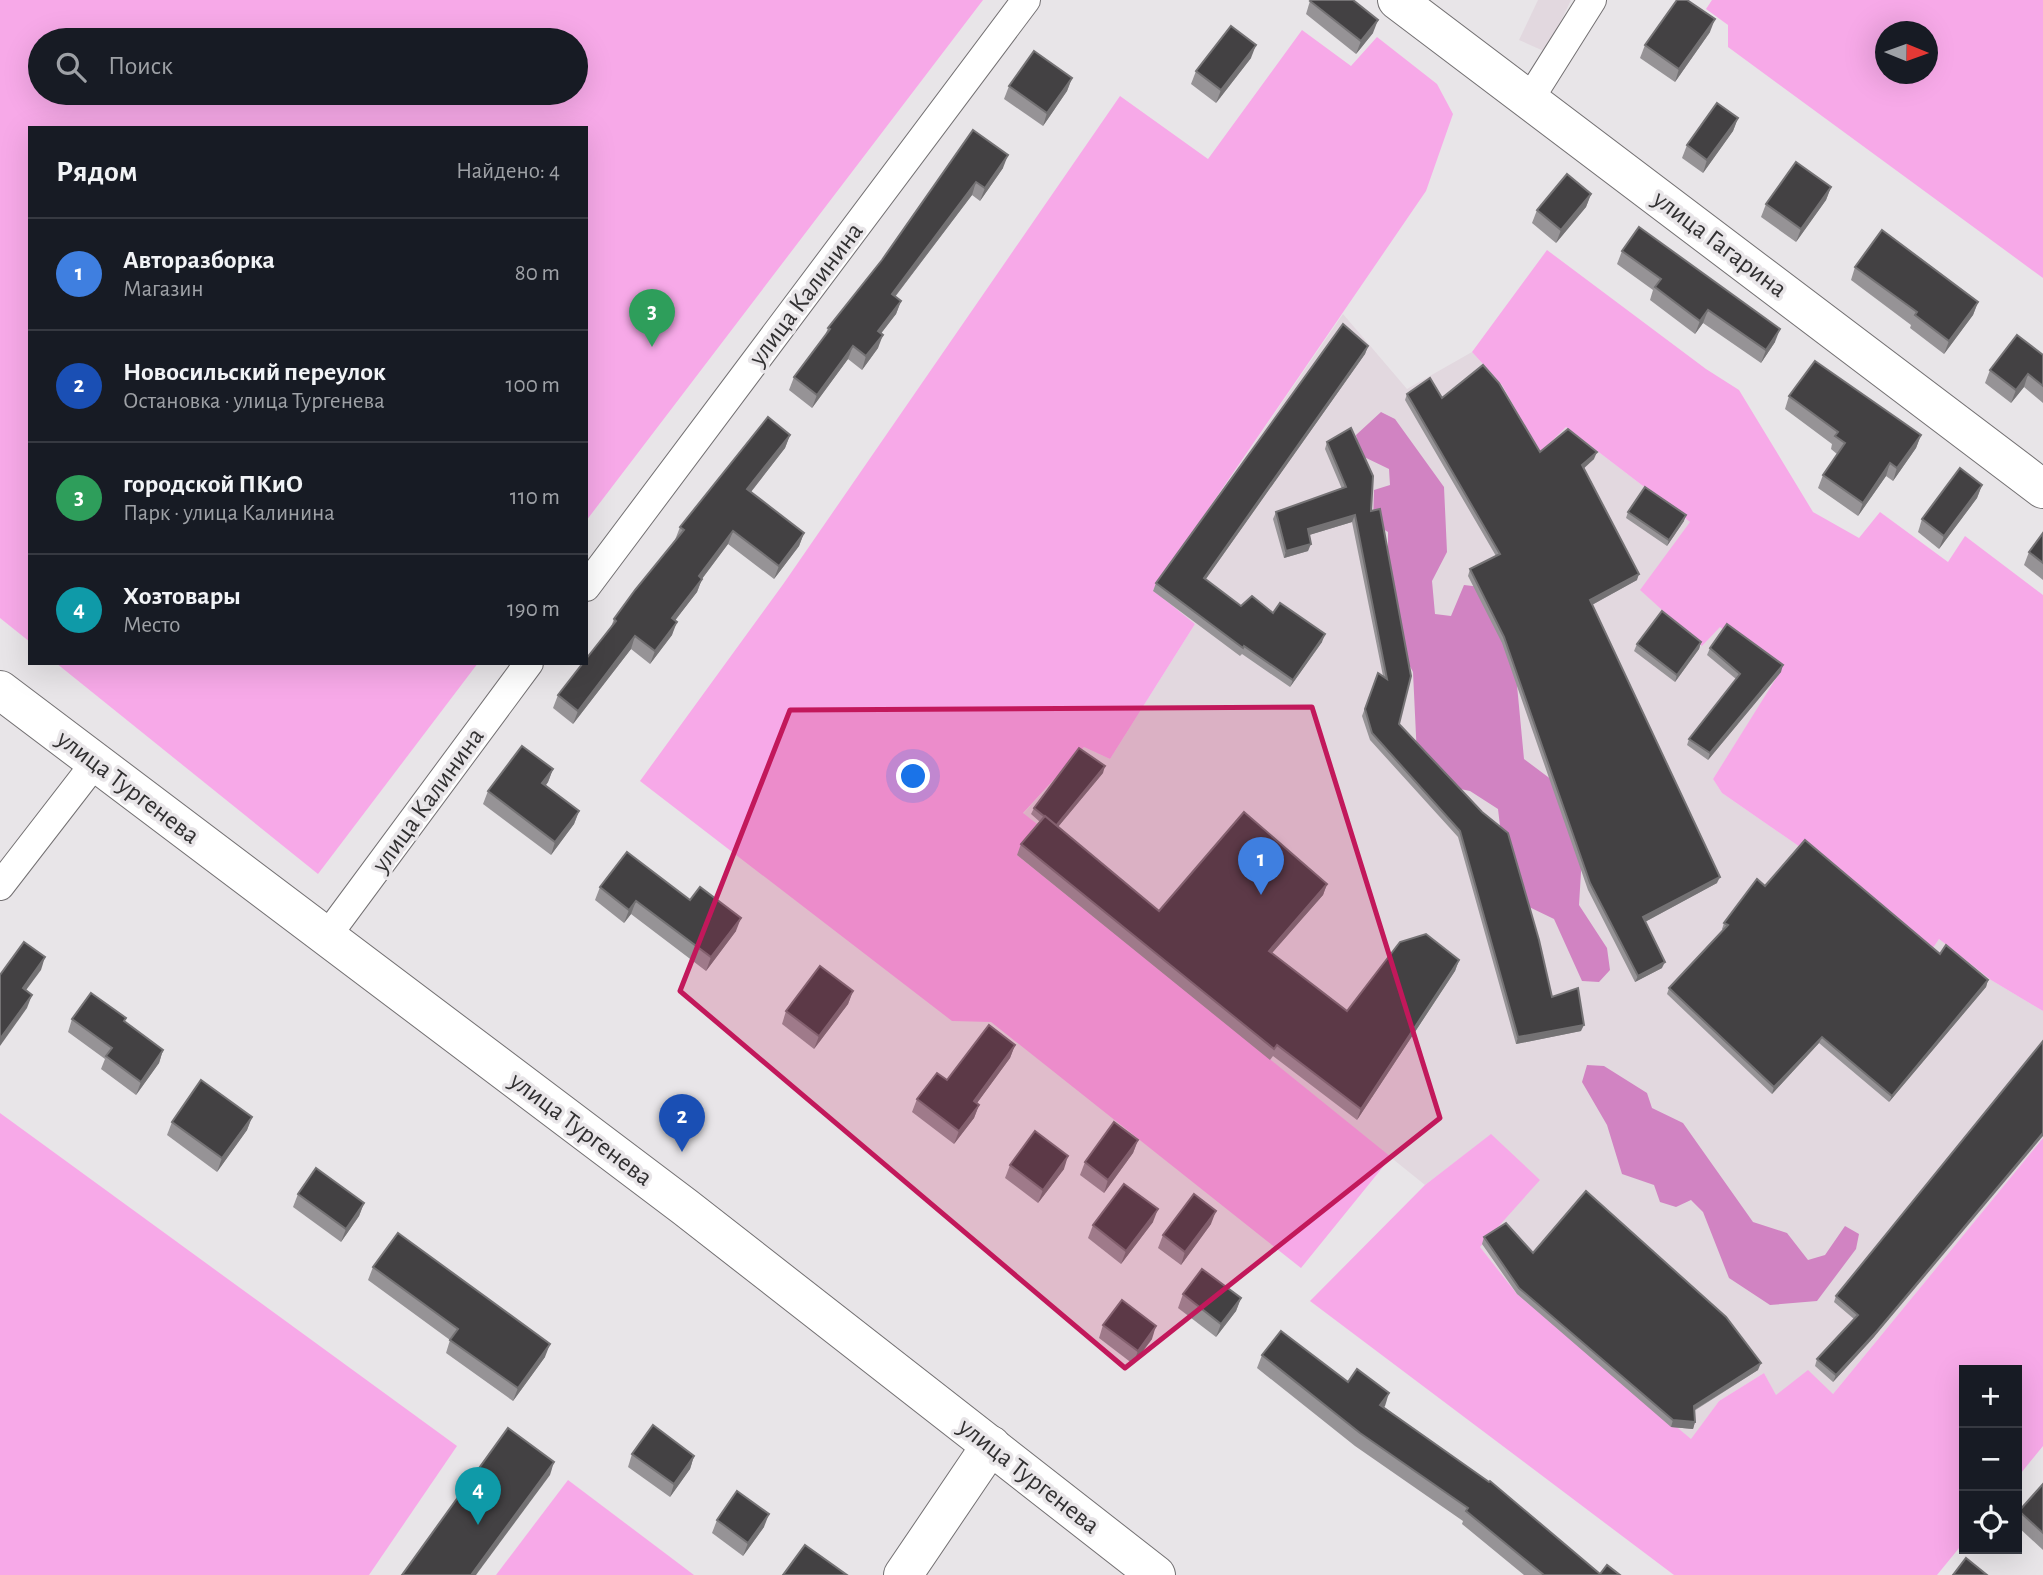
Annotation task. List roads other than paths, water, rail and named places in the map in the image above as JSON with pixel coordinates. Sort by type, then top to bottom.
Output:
[{"type":"main road","name":"улица Гагарина","points":[[1397,0],[2043,489]]},
{"type":"main road","name":"улица Тургенева","points":[[0,690],[685,1207],[1156,1575]]},
{"type":"main road","points":[[903,1575],[990,1445]]},
{"type":"street","name":"улица Калинина","points":[[588,584],[1026,0]]},
{"type":"street","points":[[1529,100],[1592,0]]},
{"type":"street","name":"улица Калинина","points":[[327,936],[528,665]]},
{"type":"street","points":[[0,886],[95,763]]},
{"type":"place","name":"городской ПКиО","points":[[652,347]]},
{"type":"place","name":"Авторазборка","points":[[1261,895]]},
{"type":"place","name":"Новосильский переулок","points":[[682,1152]]},
{"type":"place","name":"Хозтовары","points":[[478,1525]]}]
